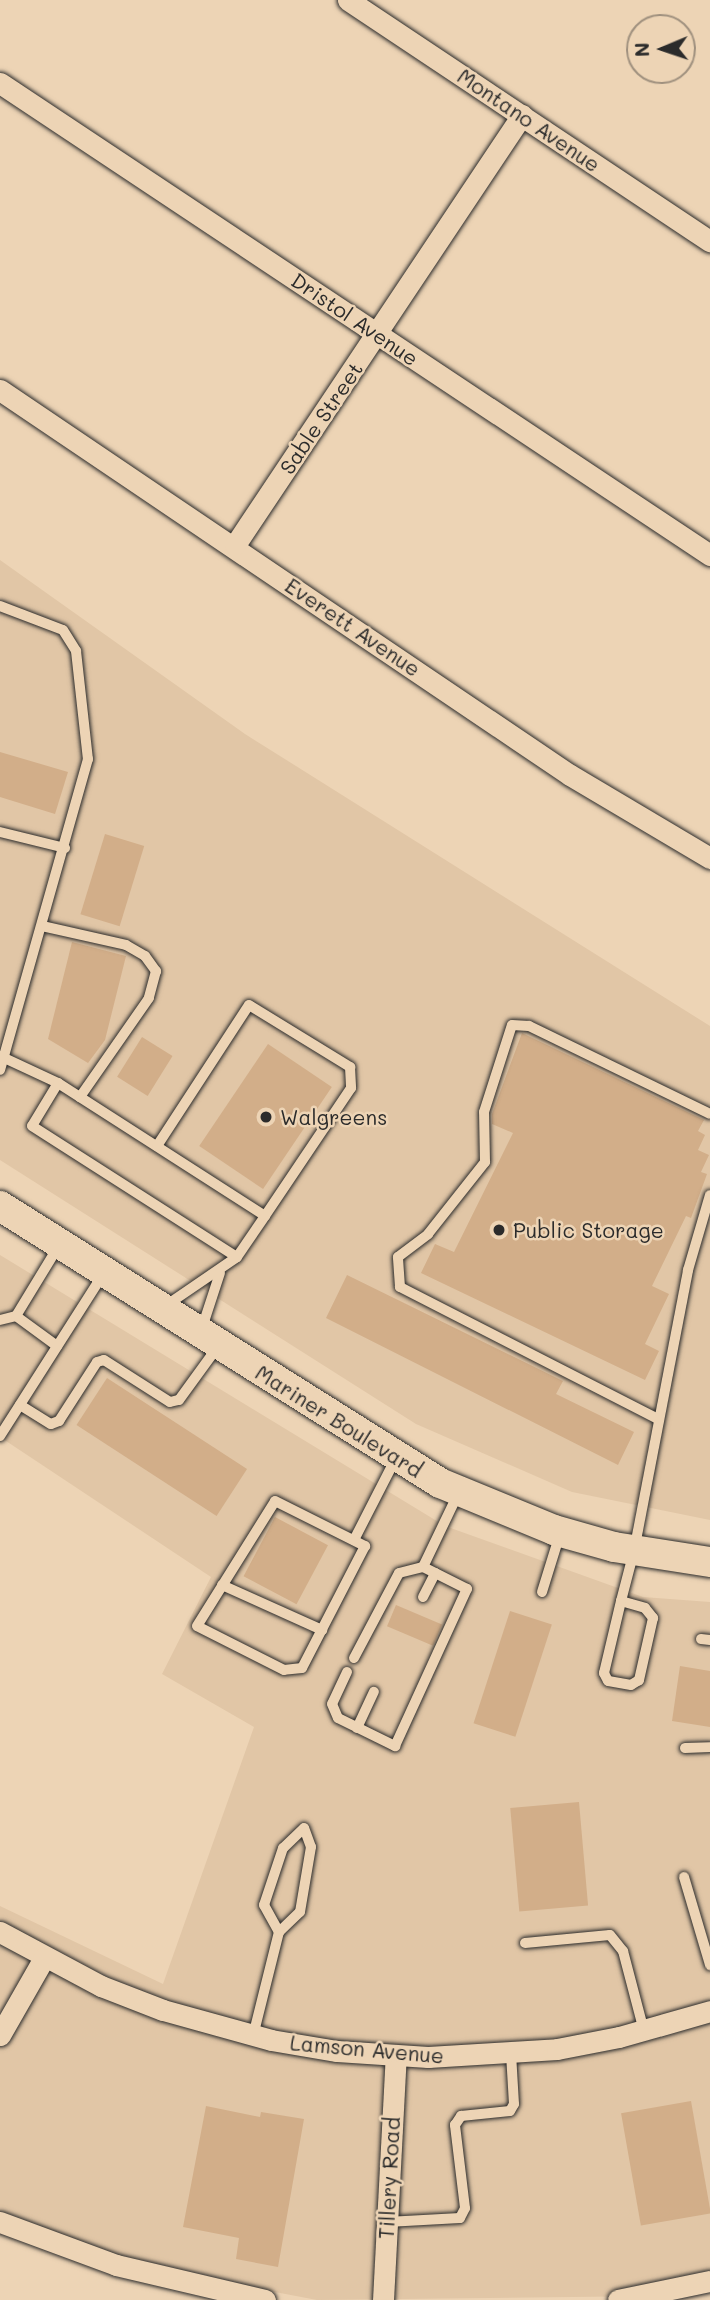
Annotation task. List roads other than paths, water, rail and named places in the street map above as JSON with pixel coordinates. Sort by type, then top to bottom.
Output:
[{"type":"main road","name":"Mariner Boulevard","points":[[0,1206],[396,1458],[459,1492],[560,1532],[634,1550],[710,1562]]},
{"type":"street","name":"Montano Avenue","points":[[348,0],[710,241]]},
{"type":"street","name":"Dristol Avenue","points":[[0,83],[710,555]]},
{"type":"street","name":"Sable Street","points":[[235,545],[522,116]]},
{"type":"street","name":"Everett Avenue","points":[[0,390],[235,545],[570,775],[710,858]]},
{"type":"street","name":"Lamson Avenue","points":[[0,1932],[44,1958],[163,2010],[253,2036],[396,2056],[511,2053],[644,2031],[710,2011]]},
{"type":"street","points":[[0,2035],[44,1958]]},
{"type":"street","name":"Tillery Road","points":[[383,2300],[396,2056]]},
{"type":"street","points":[[0,2222],[116,2265],[265,2300]]},
{"type":"street","points":[[618,2300],[710,2281]]},
{"type":"lane","points":[[0,606],[63,631],[76,651],[88,759],[65,848],[0,1070]]},
{"type":"lane","points":[[0,832],[65,848]]},
{"type":"lane","points":[[42,926],[127,945],[145,956],[156,971],[149,998],[80,1097]]},
{"type":"lane","points":[[157,1146],[248,1005],[350,1067],[351,1088],[237,1257],[220,1273],[162,1309]]},
{"type":"lane","points":[[658,1419],[400,1287],[398,1257],[428,1234],[485,1162],[484,1112],[512,1025],[528,1026],[710,1114]]},
{"type":"lane","points":[[2,1057],[58,1083],[265,1216]]},
{"type":"lane","points":[[58,1083],[32,1126],[237,1257]]},
{"type":"lane","points":[[621,1601],[645,1608],[653,1619],[639,1680],[631,1685],[608,1681],[604,1673],[621,1601],[634,1550],[688,1270],[710,1195]]},
{"type":"lane","points":[[0,1320],[16,1316],[60,1244]]},
{"type":"lane","points":[[0,1436],[105,1272]]},
{"type":"lane","points":[[20,1405],[51,1424],[59,1421],[97,1362],[104,1360],[170,1402],[179,1400],[210,1339],[220,1273]]},
{"type":"lane","points":[[16,1316],[57,1346]]},
{"type":"lane","points":[[354,1540],[396,1458]]},
{"type":"lane","points":[[423,1567],[459,1492]]},
{"type":"lane","points":[[275,1501],[354,1540],[365,1546],[302,1668],[285,1670],[197,1626],[275,1501]]},
{"type":"lane","points":[[542,1592],[560,1532]]},
{"type":"lane","points":[[347,1672],[335,1693],[333,1711],[357,1728],[395,1746],[467,1589],[423,1567],[399,1573],[354,1657]]},
{"type":"lane","points":[[423,1597],[435,1573]]},
{"type":"lane","points":[[222,1585],[322,1629]]},
{"type":"lane","points":[[357,1728],[374,1692]]},
{"type":"lane","points":[[685,1748],[710,1747]]},
{"type":"lane","points":[[253,2036],[279,1932],[300,1912],[311,1847],[304,1828],[283,1848],[264,1905],[279,1932]]},
{"type":"lane","points":[[684,1877],[710,1965]]},
{"type":"lane","points":[[525,1943],[610,1935],[623,1951],[644,2031]]},
{"type":"lane","points":[[387,2222],[460,2218],[465,2208],[455,2125],[461,2116],[510,2111],[514,2104],[511,2053]]},
{"type":"place","name":"Walgreens","points":[[266,1117]]},
{"type":"place","name":"Public Storage","points":[[499,1230]]}]
